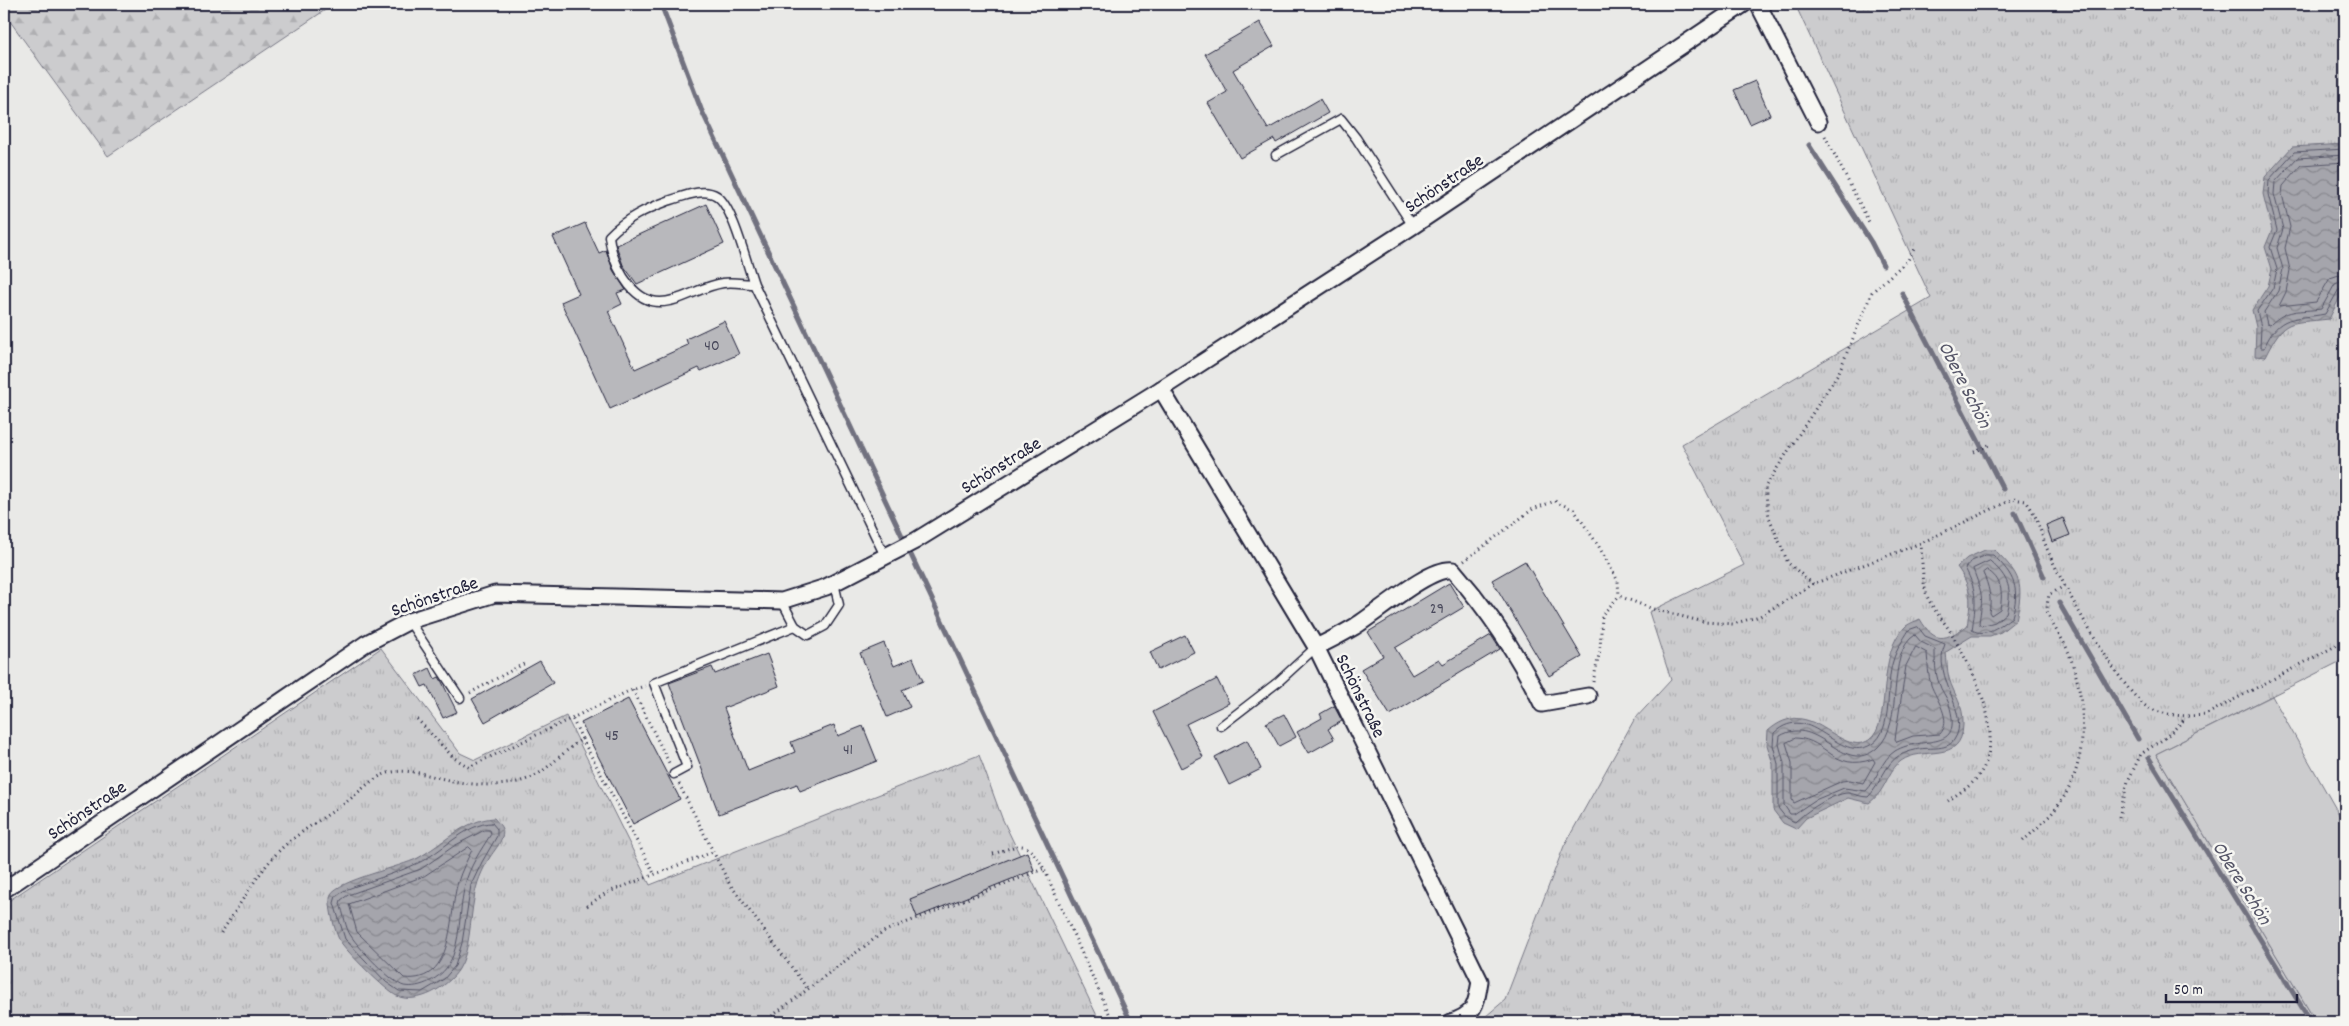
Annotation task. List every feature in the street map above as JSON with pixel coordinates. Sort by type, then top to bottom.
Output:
[{"type":"street","name":"Schönstraße","points":[[4,890],[365,644],[409,621],[495,594],[782,601],[834,583],[891,554],[1161,389],[1413,226],[1744,4]]},
{"type":"street","points":[[1758,4],[1818,122]]},
{"type":"street","name":"Schönstraße","points":[[1161,389],[1316,648],[1480,981],[1476,1006],[1461,1019],[1451,1022]]},
{"type":"street","points":[[1316,648],[1354,627],[1423,579],[1446,568],[1453,570],[1482,602],[1528,675],[1542,704],[1588,696]]},
{"type":"lane","points":[[1276,155],[1340,119],[1356,138],[1413,226]]},
{"type":"lane","points":[[754,284],[723,283],[680,298],[656,303],[637,295],[623,278],[610,249],[610,236],[621,224],[647,208],[689,194],[704,192],[716,196],[727,207],[754,284],[891,554]]},
{"type":"lane","points":[[782,601],[795,626],[808,635],[825,626],[839,605],[834,583]]},
{"type":"lane","points":[[409,621],[460,698]]},
{"type":"lane","points":[[674,774],[687,767],[654,683],[795,626]]},
{"type":"lane","points":[[1221,726],[1278,682],[1316,648]]},
{"type":"path","points":[[1818,122],[1870,222]]},
{"type":"path","points":[[1813,584],[1788,563],[1769,517],[1765,487],[1839,372],[1872,292],[1908,260],[1915,247]]},
{"type":"path","points":[[1974,452],[1989,445]]},
{"type":"path","points":[[1619,596],[1653,609],[1704,622],[1733,624],[1760,616],[1813,584],[1921,543],[2013,499],[2026,501],[2038,518],[2046,545],[2064,586],[2126,688],[2148,708],[2186,718],[2205,715],[2345,641]]},
{"type":"path","points":[[1453,570],[1533,509],[1555,501],[1574,510],[1598,545],[1618,581],[1619,596],[1602,615],[1596,675],[1588,696]]},
{"type":"path","points":[[1921,543],[1923,580],[1928,598],[1969,663],[1989,719],[1991,737],[1985,763],[1976,780],[1948,801]]},
{"type":"path","points":[[2023,841],[2054,811],[2069,788],[2079,758],[2084,722],[2078,686],[2068,650],[2047,610],[2049,595],[2064,586]]},
{"type":"path","points":[[460,698],[527,662]]},
{"type":"path","points":[[417,719],[454,758],[469,767],[633,690],[654,683]]},
{"type":"path","points":[[633,690],[729,883],[807,988]]},
{"type":"path","points":[[572,718],[654,875]]},
{"type":"path","points":[[2119,817],[2128,781],[2141,754],[2165,738],[2186,718]]},
{"type":"path","points":[[221,933],[263,870],[282,848],[305,829],[346,803],[375,779],[389,773],[414,772],[472,785],[495,785],[539,774],[582,739]]},
{"type":"path","points":[[993,854],[1021,845],[1032,849],[1043,869],[1112,1022]]},
{"type":"path","points":[[587,906],[606,893],[713,852]]},
{"type":"path","points":[[764,1022],[885,931],[1043,869]]},
{"type":"green space","points":[[4,4],[334,4],[108,156],[4,13]]},
{"type":"green space","points":[[1795,4],[2345,4],[2345,659],[2156,754],[2316,1022],[1479,1022],[1505,1000],[1564,846],[1634,720],[1671,680],[1649,612],[1744,565],[1682,444],[1931,298]]},
{"type":"green space","points":[[381,648],[460,753],[475,760],[566,716],[650,885],[979,755],[1002,818],[1100,1022],[4,1022],[4,904]]},
{"type":"green space","points":[[2272,696],[2345,825],[2345,1022],[2316,1022],[2156,754]]},
{"type":"water","points":[[2345,144],[2345,287],[2329,319],[2289,325],[2278,335],[2265,357],[2255,356],[2256,327],[2252,310],[2268,286],[2272,269],[2265,247],[2272,230],[2263,194],[2265,177],[2292,147]]},
{"type":"water","points":[[1985,550],[1995,550],[2010,567],[2018,581],[2020,597],[2016,620],[2001,632],[1990,636],[1972,636],[1946,652],[1949,678],[1963,718],[1961,737],[1956,745],[1949,750],[1910,756],[1901,761],[1892,771],[1880,792],[1869,803],[1848,798],[1806,818],[1796,829],[1783,823],[1773,810],[1773,764],[1767,745],[1768,731],[1784,721],[1798,719],[1811,722],[1847,741],[1858,743],[1869,740],[1876,732],[1881,719],[1887,669],[1896,638],[1906,626],[1920,619],[1931,633],[1941,638],[1967,626],[1970,595],[1966,582],[1957,567],[1967,558]]},
{"type":"water","points":[[494,818],[501,827],[503,834],[484,867],[478,883],[468,945],[463,962],[448,982],[432,993],[414,998],[397,996],[367,971],[340,941],[332,918],[331,894],[336,889],[358,879],[410,862],[463,828],[473,823]]},
{"type":"building","points":[[1260,22],[1274,46],[1233,70],[1268,129],[1320,99],[1328,113],[1276,143],[1274,139],[1240,158],[1208,103],[1227,92],[1205,54]]},
{"type":"building","points":[[1755,81],[1770,115],[1750,124],[1734,90]]},
{"type":"building","points":[[706,204],[724,244],[637,284],[623,265],[616,245]]},
{"type":"building","points":[[585,223],[599,253],[606,250],[613,270],[626,290],[617,293],[622,304],[608,311],[635,369],[688,345],[686,339],[724,321],[739,354],[701,371],[699,368],[610,409],[561,302],[579,294],[553,237]]},
{"type":"building","points":[[2063,518],[2070,535],[2052,542],[2046,525]]},
{"type":"building","points":[[1525,561],[1582,657],[1549,676],[1492,580]]},
{"type":"building","points":[[1449,583],[1464,607],[1395,648],[1412,675],[1439,659],[1443,664],[1491,635],[1500,649],[1390,715],[1361,669],[1383,656],[1368,632]]},
{"type":"building","points":[[1185,635],[1194,652],[1158,670],[1150,652]]},
{"type":"building","points":[[884,643],[894,666],[913,658],[923,681],[902,690],[910,707],[887,717],[860,653]]},
{"type":"building","points":[[767,654],[779,686],[724,708],[748,771],[795,752],[791,742],[834,725],[838,736],[863,726],[877,761],[800,791],[797,784],[719,814],[669,683],[712,667],[715,674]]},
{"type":"building","points":[[540,661],[553,683],[485,722],[472,699]]},
{"type":"building","points":[[430,668],[435,679],[439,677],[441,680],[457,712],[443,718],[427,685],[422,687],[416,675]]},
{"type":"building","points":[[1217,679],[1229,703],[1186,724],[1203,757],[1181,768],[1153,712]]},
{"type":"building","points":[[628,699],[680,799],[633,824],[581,723]]},
{"type":"building","points":[[1334,706],[1342,721],[1328,729],[1334,739],[1309,753],[1297,732],[1322,718],[1320,714]]},
{"type":"building","points":[[1284,714],[1296,737],[1279,746],[1266,723]]},
{"type":"building","points":[[1247,740],[1261,769],[1229,785],[1215,757]]},
{"type":"building","points":[[1027,852],[1034,870],[917,917],[910,899]]},
{"type":"waterway","points":[[661,4],[701,109],[1131,1022]]},
{"type":"waterway","name":"Obere Schön","points":[[1809,145],[1871,242],[1883,265]]},
{"type":"waterway","name":"Obere Schön","points":[[1902,293],[2003,489]]},
{"type":"waterway","name":"Obere Schön","points":[[2015,513],[2044,577]]},
{"type":"waterway","name":"Obere Schön","points":[[2059,603],[2138,739]]},
{"type":"waterway","name":"Obere Schön","points":[[2149,758],[2311,1022]]}]
